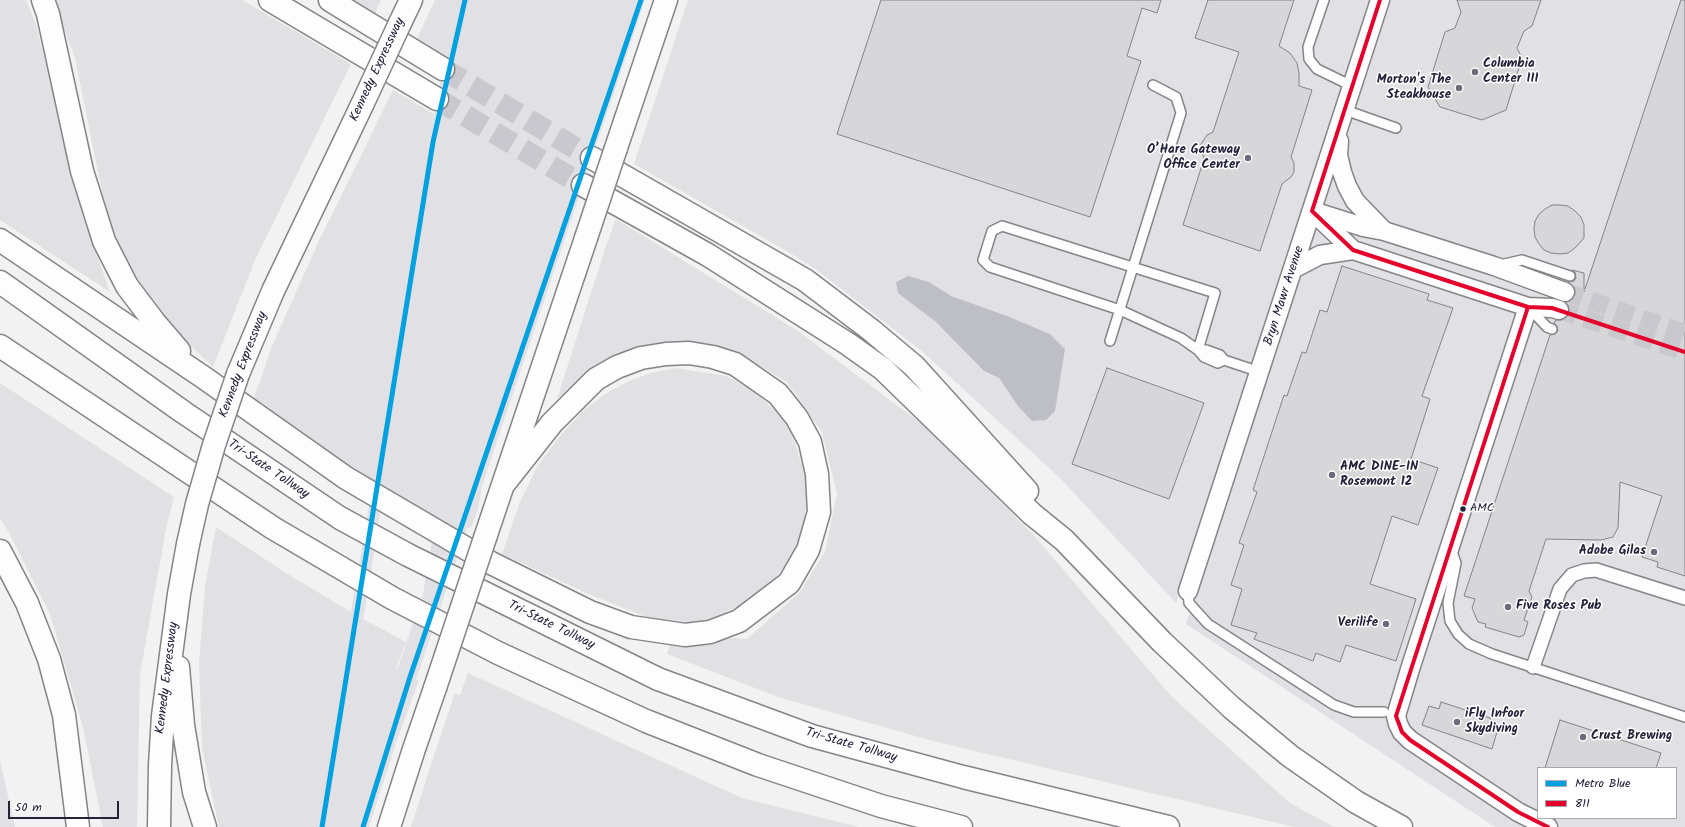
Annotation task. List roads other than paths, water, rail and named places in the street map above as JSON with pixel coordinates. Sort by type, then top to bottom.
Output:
[{"type":"highway","points":[[42,0],[48,14],[82,171],[104,241],[126,286],[155,323],[203,377]]},
{"type":"highway","points":[[270,0],[437,99]]},
{"type":"highway","points":[[330,0],[443,68]]},
{"type":"highway","name":"Kennedy Expressway","points":[[159,827],[160,765],[163,716],[179,594],[188,544],[212,452],[238,374],[273,291],[411,0]]},
{"type":"highway","points":[[389,827],[414,748],[666,0]]},
{"type":"highway","points":[[630,106],[658,57],[677,0]]},
{"type":"highway","points":[[592,158],[805,280],[871,330],[914,366],[962,418],[1041,506],[1064,540]]},
{"type":"highway","points":[[583,184],[714,259],[836,336],[883,369],[1032,514],[1064,540],[1162,642],[1232,708],[1290,756],[1356,802],[1401,827]]},
{"type":"highway","points":[[0,240],[203,377],[346,478],[491,563],[590,612],[631,627],[685,635],[710,632],[739,621],[789,583],[808,550],[819,512],[817,474],[810,442],[797,418],[778,394],[735,364],[713,357],[689,353],[666,354],[641,358],[617,367],[596,379],[552,422],[503,485]]},
{"type":"highway","name":"Tri-State Tollway","points":[[0,282],[182,412],[340,518],[415,559],[658,679],[812,736],[963,777],[1168,827]]},
{"type":"highway","points":[[0,346],[273,528],[392,598],[498,654],[646,721],[758,765],[881,806],[961,827]]},
{"type":"highway","points":[[0,551],[27,603],[49,658],[64,715],[78,827]]},
{"type":"highway","points":[[179,594],[178,669],[183,725],[194,792],[205,827]]},
{"type":"street","name":"Bryn Mawr Avenue","points":[[1188,591],[1380,0]]},
{"type":"street","points":[[1343,116],[1338,155],[1346,186],[1355,201],[1384,231]]},
{"type":"street","points":[[1312,211],[1363,227],[1384,231],[1494,266],[1567,284]]},
{"type":"street","points":[[1312,211],[1353,250],[1528,307],[1552,308],[1559,310]]},
{"type":"street","points":[[1293,269],[1320,255],[1353,250]]},
{"type":"street","points":[[1494,266],[1528,307]]},
{"type":"street","points":[[1528,307],[1396,716],[1402,732],[1410,740],[1518,812],[1548,827]]},
{"type":"street","points":[[1533,667],[1560,589],[1572,575],[1584,571],[1596,570],[1685,598]]},
{"type":"lane","points":[[1324,0],[1308,47],[1309,59],[1317,69],[1352,86]]},
{"type":"lane","points":[[1110,341],[1181,113],[1176,97],[1153,85]]},
{"type":"lane","points":[[1343,116],[1396,128]]},
{"type":"lane","points":[[1198,350],[1215,293],[1002,226],[992,231],[983,260],[990,267],[1120,310],[1181,338],[1198,350],[1206,350],[1220,355],[1224,360],[1260,372]]},
{"type":"lane","points":[[1528,307],[1547,327],[1552,329]]},
{"type":"lane","points":[[1450,546],[1456,563],[1448,603],[1450,621],[1458,634],[1469,644],[1484,651],[1685,717]]},
{"type":"lane","points":[[1188,591],[1189,603],[1208,624],[1334,705],[1354,712],[1384,712]]},
{"type":"tunnel","points":[[443,69],[592,158]]},
{"type":"tunnel","points":[[437,99],[583,185]]},
{"type":"tunnel","points":[[1565,292],[1685,333]]},
{"type":"tunnel","points":[[1559,310],[1685,352]]},
{"type":"metro line","name":"Blue","points":[[322,827],[433,142],[465,0]]},
{"type":"metro line","name":"Blue","points":[[363,827],[410,677],[641,0]]},
{"type":"place","name":"Columbia Center III","points":[[1475,72]]},
{"type":"place","name":"Morton's The Steakhouse","points":[[1459,88]]},
{"type":"place","name":"O’Hare Gateway Office Center","points":[[1248,158]]},
{"type":"place","name":"AMC DINE-IN Rosemont 12","points":[[1332,475]]},
{"type":"place","name":"AMC","points":[[1463,509]]},
{"type":"place","name":"Adobe Gilas","points":[[1654,552]]},
{"type":"place","name":"Five Roses Pub","points":[[1508,607]]},
{"type":"place","name":"Verilife","points":[[1386,624]]},
{"type":"place","name":"iFly Infoor Skydiving","points":[[1457,722]]},
{"type":"place","name":"Crust Brewing","points":[[1583,737]]}]
